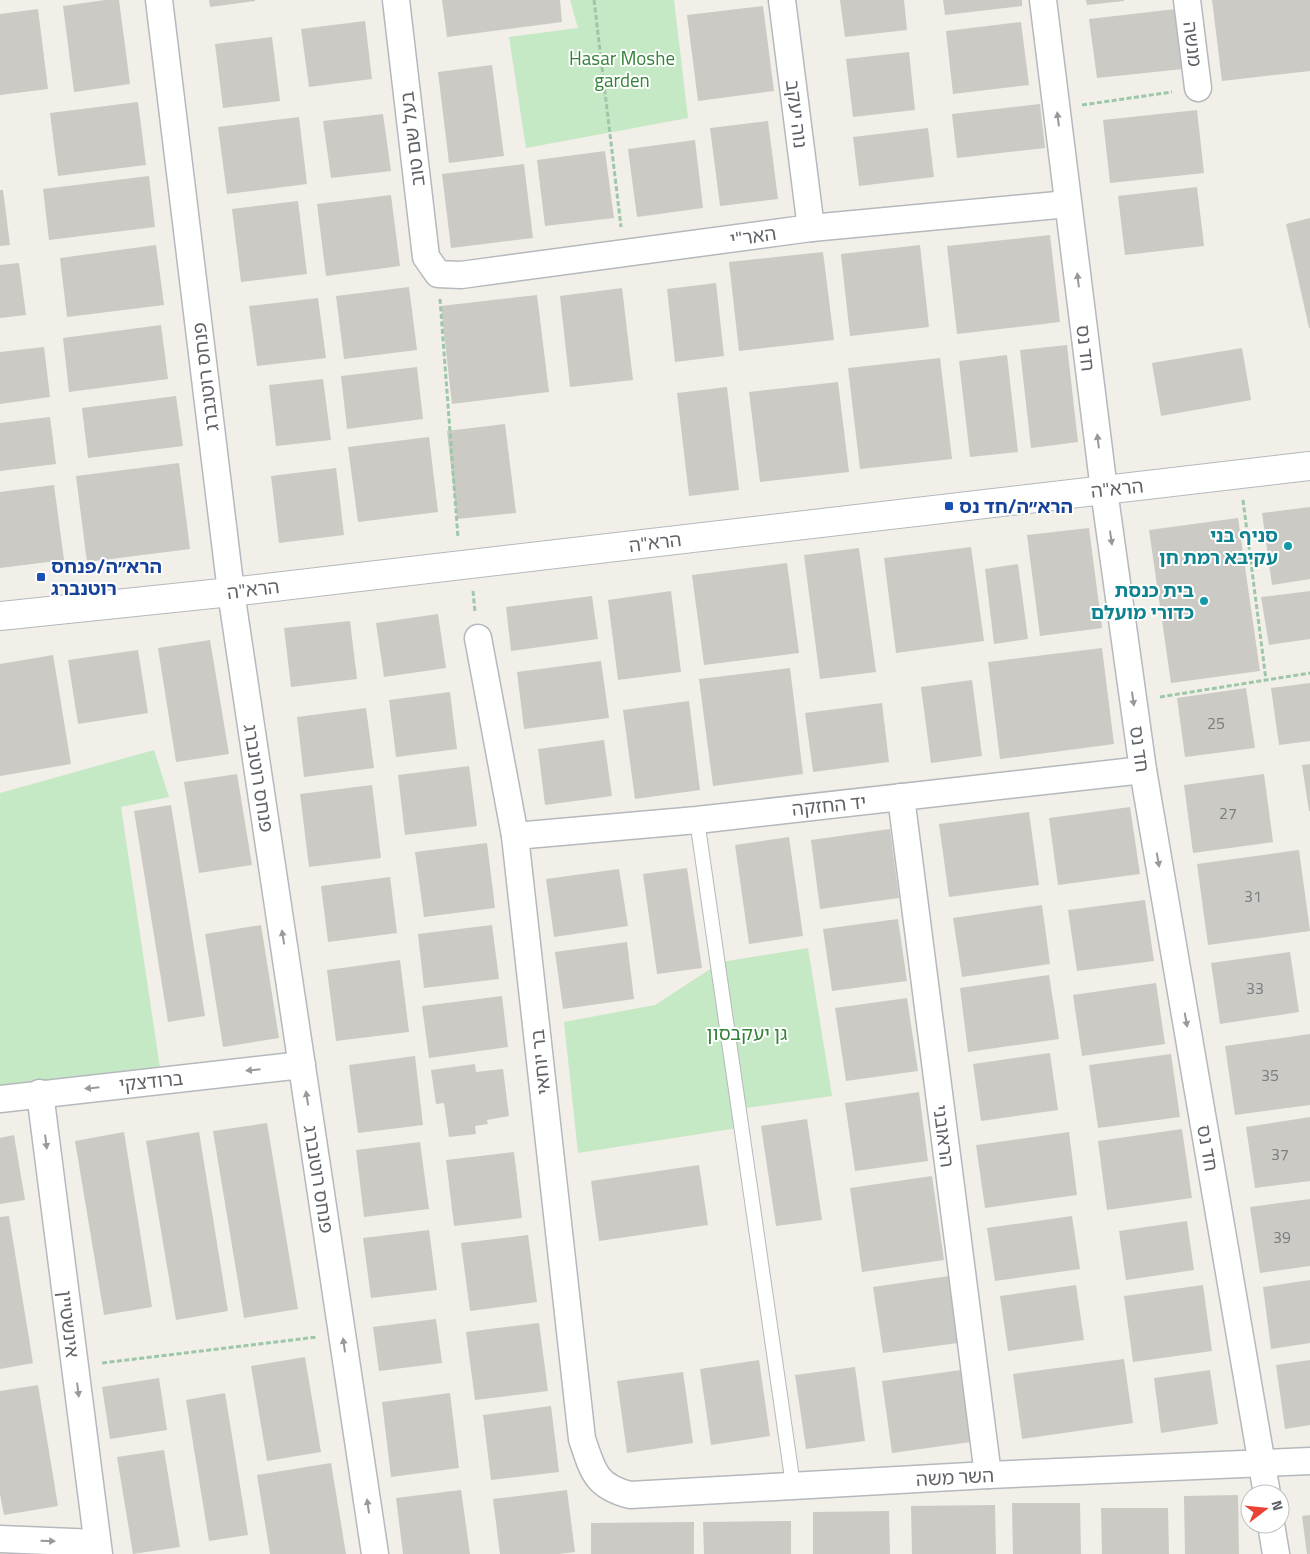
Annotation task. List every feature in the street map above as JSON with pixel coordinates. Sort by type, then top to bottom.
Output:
[{"type":"street","name":"פנחס רוטנברג","points":[[159,0],[231,592],[375,1554]]},
{"type":"street","name":"בעל שם טוב","points":[[396,0],[426,257],[438,274]]},
{"type":"street","name":"נוה יעקב","points":[[782,0],[811,228]]},
{"type":"street","name":"חד נס","points":[[1043,0],[1104,490],[1143,770],[1265,1484]]},
{"type":"street","name":"מנשה","points":[[1187,0],[1198,88]]},
{"type":"street","name":"האר\"י","points":[[438,274],[460,275],[811,228],[1068,204]]},
{"type":"street","name":"הרא\"ה","points":[[0,616],[231,592],[1310,466]]},
{"type":"street","name":"בר יוחאי","points":[[478,638],[514,836],[582,1439],[592,1469],[603,1484]]},
{"type":"street","name":"יד החזקה","points":[[514,836],[697,820],[1143,770]]},
{"type":"street","name":"הראובני","points":[[901,797],[988,1475]]},
{"type":"street","name":"ברודצקי","points":[[0,1099],[302,1065]]},
{"type":"street","name":"אינשטיין","points":[[40,1094],[98,1548]]},
{"type":"street","name":"השר משה","points":[[603,1484],[615,1491],[630,1495],[988,1475],[1310,1461]]},
{"type":"street","points":[[1273,1534],[1276,1554]]},
{"type":"street","points":[[0,1539],[98,1548]]},
{"type":"lane","points":[[697,820],[793,1485]]},
{"type":"path","points":[[594,0],[624,253]]},
{"type":"path","points":[[1057,109],[1198,88]]},
{"type":"path","points":[[438,274],[465,565],[478,638]]},
{"type":"path","points":[[1240,474],[1266,680]]},
{"type":"path","points":[[1133,701],[1310,673]]},
{"type":"path","points":[[74,1366],[342,1334]]},
{"type":"green space","name":"Hasar Moshe garden","points":[[570,0],[674,0],[688,118],[526,148],[509,37],[578,28]]},
{"type":"green space","points":[[154,750],[169,797],[121,807],[160,1068],[0,1087],[0,793]]},
{"type":"green space","name":"גן יעקבסון","points":[[808,948],[832,1096],[738,1109],[738,1128],[578,1153],[564,1022],[655,1005],[721,962]]},
{"type":"building","points":[[119,0],[130,84],[74,92],[63,6]]},
{"type":"building","points":[[209,0],[255,0],[255,1],[210,7]]},
{"type":"building","points":[[442,0],[560,0],[562,22],[447,37]]},
{"type":"building","points":[[840,0],[904,0],[907,30],[845,37]]},
{"type":"building","points":[[943,0],[1022,0],[1022,6],[945,15]]},
{"type":"building","points":[[1086,0],[1124,0],[1124,1],[1087,5]]},
{"type":"building","points":[[1212,0],[1310,0],[1310,71],[1222,81]]},
{"type":"building","points":[[763,6],[774,91],[698,101],[687,15]]},
{"type":"building","points":[[38,9],[48,89],[0,95],[0,14]]},
{"type":"building","points":[[1176,9],[1183,69],[1097,78],[1089,19]]},
{"type":"building","points":[[365,21],[372,79],[309,87],[301,29]]},
{"type":"building","points":[[1021,22],[1029,85],[953,94],[946,31]]},
{"type":"building","points":[[272,37],[280,101],[223,108],[215,44]]},
{"type":"building","points":[[909,52],[915,110],[853,117],[846,59]]},
{"type":"building","points":[[492,65],[504,156],[449,163],[438,72]]},
{"type":"building","points":[[138,102],[146,165],[58,176],[50,113]]},
{"type":"building","points":[[1040,104],[1045,148],[957,158],[952,114]]},
{"type":"building","points":[[1197,110],[1204,173],[1110,183],[1103,120]]},
{"type":"building","points":[[383,114],[391,171],[331,178],[323,121]]},
{"type":"building","points":[[299,117],[307,184],[227,194],[218,127]]},
{"type":"building","points":[[768,121],[778,199],[720,206],[710,128]]},
{"type":"building","points":[[928,128],[934,177],[859,186],[853,137]]},
{"type":"building","points":[[695,140],[703,208],[637,217],[628,149]]},
{"type":"building","points":[[605,151],[614,218],[545,226],[537,160]]},
{"type":"building","points":[[524,164],[533,238],[451,248],[442,174]]},
{"type":"building","points":[[149,176],[155,227],[49,240],[43,189]]},
{"type":"building","points":[[1197,187],[1204,246],[1125,255],[1118,196]]},
{"type":"building","points":[[0,190],[3,190],[10,245],[0,246]]},
{"type":"building","points":[[391,195],[400,266],[326,276],[317,204]]},
{"type":"building","points":[[298,201],[307,274],[241,282],[232,209]]},
{"type":"building","points":[[1310,218],[1310,328],[1309,328],[1286,224]]},
{"type":"building","points":[[1050,235],[1060,322],[957,334],[947,246]]},
{"type":"building","points":[[156,245],[164,305],[67,317],[60,258]]},
{"type":"building","points":[[920,245],[929,327],[850,336],[841,254]]},
{"type":"building","points":[[823,252],[834,340],[739,351],[729,262]]},
{"type":"building","points":[[19,263],[26,315],[0,318],[0,265]]},
{"type":"building","points":[[716,283],[724,356],[675,362],[667,289]]},
{"type":"building","points":[[409,287],[417,350],[344,359],[336,296]]},
{"type":"building","points":[[622,288],[633,380],[570,387],[560,296]]},
{"type":"building","points":[[537,295],[549,392],[452,404],[441,306]]},
{"type":"building","points":[[318,298],[326,358],[257,366],[249,306]]},
{"type":"building","points":[[161,325],[168,379],[69,392],[63,338]]},
{"type":"building","points":[[1067,345],[1078,442],[1031,448],[1020,350]]},
{"type":"building","points":[[44,347],[50,397],[0,404],[0,352]]},
{"type":"building","points":[[1242,348],[1251,400],[1161,416],[1152,363]]},
{"type":"building","points":[[1007,355],[1018,452],[970,457],[959,361]]},
{"type":"building","points":[[940,358],[952,459],[860,469],[848,368]]},
{"type":"building","points":[[417,367],[423,419],[347,429],[341,376]]},
{"type":"building","points":[[323,379],[331,440],[276,446],[269,385]]},
{"type":"building","points":[[838,382],[849,472],[760,482],[749,392]]},
{"type":"building","points":[[727,387],[739,490],[689,496],[677,393]]},
{"type":"building","points":[[176,396],[183,446],[88,458],[82,408]]},
{"type":"building","points":[[50,417],[56,464],[0,471],[0,423]]},
{"type":"building","points":[[505,424],[516,513],[457,519],[447,431]]},
{"type":"building","points":[[429,437],[438,512],[358,522],[348,447]]},
{"type":"building","points":[[179,463],[190,549],[87,562],[76,476]]},
{"type":"building","points":[[336,468],[344,535],[279,543],[271,476]]},
{"type":"building","points":[[54,485],[64,560],[0,568],[0,492]]},
{"type":"building","name":"סניף בני עקיבא רמת חן","points":[[1310,507],[1310,579],[1272,585],[1262,513]]},
{"type":"building","name":"בית כנסת כדורי מועלם","points":[[1238,518],[1260,671],[1171,683],[1149,530]]},
{"type":"building","points":[[1089,528],[1102,628],[1040,636],[1027,535]]},
{"type":"building","points":[[971,547],[984,641],[896,653],[884,558]]},
{"type":"building","points":[[859,548],[876,672],[820,679],[804,555]]},
{"type":"building","points":[[787,563],[799,653],[704,665],[692,575]]},
{"type":"building","points":[[1018,564],[1028,639],[994,644],[985,569]]},
{"type":"building","points":[[671,591],[681,672],[618,680],[608,600]]},
{"type":"building","points":[[1310,591],[1310,639],[1269,645],[1261,597]]},
{"type":"building","points":[[592,596],[598,639],[511,651],[506,607]]},
{"type":"building","points":[[438,614],[446,668],[384,677],[376,623]]},
{"type":"building","points":[[350,621],[357,679],[291,687],[284,628]]},
{"type":"building","points":[[210,640],[229,754],[176,762],[158,648]]},
{"type":"building","points":[[1102,648],[1114,744],[1000,759],[988,662]]},
{"type":"building","points":[[138,650],[148,713],[78,724],[68,660]]},
{"type":"building","points":[[53,655],[71,764],[0,776],[0,664]]},
{"type":"building","points":[[601,661],[609,718],[524,729],[517,672]]},
{"type":"building","points":[[790,668],[803,774],[713,786],[699,679]]},
{"type":"building","points":[[972,680],[982,756],[931,763],[921,687]]},
{"type":"building","points":[[1310,683],[1310,741],[1279,745],[1271,688]]},
{"type":"building","points":[[1246,688],[1255,748],[1185,757],[1177,698]]},
{"type":"building","points":[[450,692],[457,749],[396,757],[389,700]]},
{"type":"building","points":[[689,701],[700,790],[635,799],[623,710]]},
{"type":"building","points":[[882,703],[889,762],[813,772],[805,713]]},
{"type":"building","points":[[366,708],[374,768],[304,777],[297,717]]},
{"type":"building","points":[[604,740],[612,796],[545,805],[538,749]]},
{"type":"building","points":[[1310,764],[1310,811],[1309,811],[1302,765]]},
{"type":"building","points":[[469,766],[477,826],[405,835],[398,775]]},
{"type":"building","points":[[237,774],[252,865],[199,873],[184,782]]},
{"type":"building","points":[[1264,774],[1273,842],[1193,853],[1184,785]]},
{"type":"building","points":[[372,785],[381,858],[309,867],[300,794]]},
{"type":"building","points":[[171,805],[205,1016],[168,1022],[134,811]]},
{"type":"building","points":[[1130,807],[1140,874],[1058,885],[1049,818]]},
{"type":"building","points":[[1029,812],[1039,885],[949,897],[939,824]]},
{"type":"building","points":[[890,829],[899,898],[820,909],[811,840]]},
{"type":"building","points":[[789,837],[803,936],[749,944],[735,845]]},
{"type":"building","points":[[487,843],[495,908],[424,917],[415,852]]},
{"type":"building","points":[[1299,850],[1310,931],[1208,945],[1197,864]]},
{"type":"building","points":[[687,868],[702,968],[657,974],[643,874]]},
{"type":"building","points":[[619,869],[628,926],[554,937],[546,879]]},
{"type":"building","points":[[390,877],[397,933],[328,942],[321,886]]},
{"type":"building","points":[[1145,900],[1154,961],[1077,971],[1068,910]]},
{"type":"building","points":[[1042,905],[1050,964],[962,977],[953,918]]},
{"type":"building","points":[[898,919],[907,981],[832,991],[823,929]]},
{"type":"building","points":[[261,925],[279,1038],[223,1047],[205,934]]},
{"type":"building","points":[[492,925],[499,979],[424,988],[418,934]]},
{"type":"building","points":[[627,942],[634,999],[563,1009],[555,952]]},
{"type":"building","points":[[1290,952],[1299,1012],[1220,1024],[1211,963]]},
{"type":"building","points":[[400,960],[409,1032],[336,1041],[327,970]]},
{"type":"building","points":[[1049,975],[1059,1039],[968,1052],[960,988]]},
{"type":"building","points":[[1156,983],[1165,1044],[1082,1056],[1073,995]]},
{"type":"building","points":[[502,996],[508,1047],[429,1058],[422,1006]]},
{"type":"building","points":[[907,998],[918,1071],[846,1081],[835,1008]]},
{"type":"building","points":[[1310,1034],[1310,1105],[1235,1115],[1225,1046]]},
{"type":"building","points":[[1050,1053],[1058,1110],[981,1121],[973,1064]]},
{"type":"building","points":[[1171,1054],[1180,1117],[1098,1128],[1089,1065]]},
{"type":"building","points":[[415,1056],[423,1125],[358,1133],[349,1065]]},
{"type":"building","points":[[475,1064],[476,1072],[503,1069],[509,1116],[487,1120],[488,1124],[475,1126],[476,1134],[449,1137],[444,1103],[436,1104],[431,1070]]},
{"type":"building","points":[[919,1092],[928,1161],[855,1171],[845,1103]]},
{"type":"building","points":[[1310,1117],[1310,1181],[1255,1188],[1246,1127]]},
{"type":"building","points":[[807,1119],[822,1220],[776,1226],[761,1126]]},
{"type":"building","points":[[267,1123],[298,1309],[244,1318],[213,1131]]},
{"type":"building","points":[[1182,1129],[1192,1198],[1107,1210],[1098,1141]]},
{"type":"building","points":[[124,1132],[152,1307],[104,1315],[75,1141]]},
{"type":"building","points":[[199,1132],[228,1311],[176,1320],[146,1141]]},
{"type":"building","points":[[1069,1132],[1077,1195],[985,1208],[976,1145]]},
{"type":"building","points":[[14,1135],[25,1200],[0,1204],[0,1138]]},
{"type":"building","points":[[420,1142],[429,1209],[364,1217],[356,1150]]},
{"type":"building","points":[[514,1152],[522,1218],[454,1226],[446,1160]]},
{"type":"building","points":[[699,1165],[708,1225],[599,1241],[591,1181]]},
{"type":"building","points":[[932,1176],[944,1260],[862,1272],[850,1188]]},
{"type":"building","points":[[1310,1199],[1310,1266],[1260,1273],[1250,1207]]},
{"type":"building","points":[[9,1216],[33,1363],[0,1369],[0,1217]]},
{"type":"building","points":[[1072,1216],[1080,1269],[995,1281],[987,1228]]},
{"type":"building","points":[[1187,1221],[1194,1270],[1126,1280],[1119,1231]]},
{"type":"building","points":[[429,1230],[437,1290],[371,1298],[363,1238]]},
{"type":"building","points":[[528,1235],[537,1302],[470,1311],[461,1243]]},
{"type":"building","points":[[949,1276],[958,1343],[883,1353],[873,1287]]},
{"type":"building","points":[[1310,1280],[1310,1343],[1271,1349],[1263,1287]]},
{"type":"building","points":[[1076,1285],[1084,1340],[1008,1351],[1000,1296]]},
{"type":"building","points":[[1203,1285],[1212,1351],[1133,1362],[1124,1296]]},
{"type":"building","points":[[436,1319],[442,1363],[379,1371],[373,1327]]},
{"type":"building","points":[[539,1323],[548,1391],[475,1400],[466,1332]]},
{"type":"building","points":[[305,1357],[321,1452],[267,1461],[251,1366]]},
{"type":"building","points":[[1124,1359],[1133,1423],[1022,1439],[1013,1374]]},
{"type":"building","points":[[759,1360],[770,1436],[711,1445],[700,1369]]},
{"type":"building","points":[[1310,1360],[1310,1425],[1285,1429],[1276,1365]]},
{"type":"building","points":[[855,1367],[865,1441],[806,1449],[795,1375]]},
{"type":"building","points":[[961,1370],[971,1442],[892,1453],[882,1381]]},
{"type":"building","points":[[1210,1370],[1218,1424],[1161,1433],[1154,1378]]},
{"type":"building","points":[[683,1372],[693,1443],[627,1453],[617,1381]]},
{"type":"building","points":[[159,1378],[167,1430],[110,1439],[102,1387]]},
{"type":"building","points":[[38,1385],[58,1506],[4,1515],[0,1494],[0,1391]]},
{"type":"building","points":[[225,1393],[248,1535],[209,1541],[186,1400]]},
{"type":"building","points":[[450,1393],[459,1468],[391,1477],[382,1402]]},
{"type":"building","points":[[551,1406],[559,1472],[491,1480],[483,1415]]},
{"type":"building","points":[[164,1450],[180,1547],[133,1554],[117,1457]]},
{"type":"building","points":[[331,1463],[346,1554],[270,1554],[257,1475]]},
{"type":"building","points":[[461,1490],[470,1554],[403,1554],[396,1498]]},
{"type":"building","points":[[567,1490],[575,1552],[559,1554],[500,1554],[493,1499]]},
{"type":"building","points":[[1238,1495],[1239,1554],[1185,1554],[1184,1496]]},
{"type":"building","points":[[1012,1503],[1080,1503],[1081,1554],[1013,1554]]},
{"type":"building","points":[[995,1505],[996,1554],[912,1554],[911,1506]]},
{"type":"building","points":[[1101,1508],[1168,1508],[1169,1554],[1102,1554]]},
{"type":"building","points":[[889,1511],[890,1554],[813,1554],[813,1512]]},
{"type":"building","points":[[1310,1515],[1310,1554],[1307,1554],[1302,1516]]},
{"type":"building","points":[[791,1521],[791,1554],[704,1554],[703,1522]]},
{"type":"building","points":[[694,1522],[694,1554],[591,1554],[591,1523]]},
{"type":"place","name":"הרא״ה/חד נס","points":[[949,506]]},
{"type":"place","name":"סניף בני עקיבא רמת חן","points":[[1288,546]]},
{"type":"place","name":"הרא״ה/פנחס רוטנברג","points":[[41,577]]},
{"type":"place","name":"בית כנסת כדורי מועלם","points":[[1204,601]]}]
